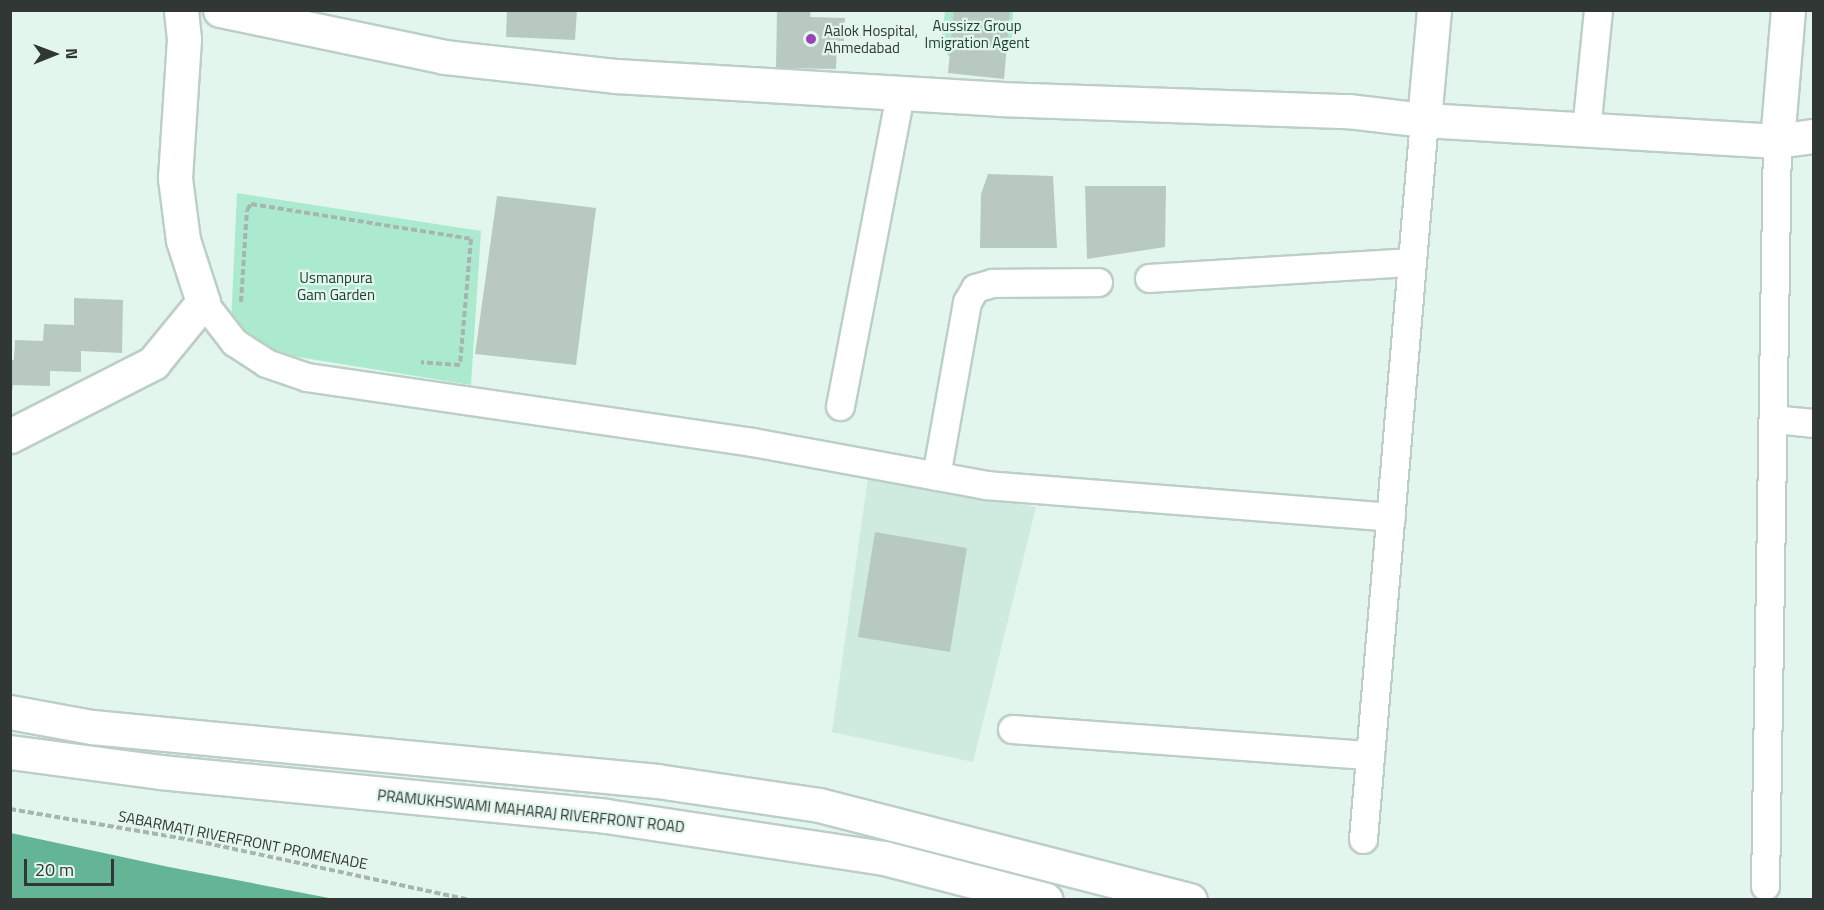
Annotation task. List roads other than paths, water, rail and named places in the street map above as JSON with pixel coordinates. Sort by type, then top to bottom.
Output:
[{"type":"main road","points":[[10,436],[153,363],[203,302],[183,240],[175,177],[184,39],[182,10]]},
{"type":"main road","points":[[220,10],[444,57],[616,76],[900,94],[1348,111],[1424,120],[1777,141],[1814,136]]},
{"type":"main road","points":[[1424,120],[1434,10]]},
{"type":"main road","points":[[1777,141],[1788,10]]},
{"type":"main road","points":[[10,712],[92,727],[657,781],[819,806],[1190,900]]},
{"type":"main road","name":"PRAMUKHSWAMI MAHARAJ RIVERFRONT ROAD","points":[[10,752],[160,772],[606,816],[884,858],[1046,900]]},
{"type":"street","points":[[1586,130],[1599,10]]},
{"type":"street","points":[[840,406],[900,94]]},
{"type":"street","points":[[1363,839],[1424,120]]},
{"type":"street","points":[[1765,886],[1777,141]]},
{"type":"street","points":[[1149,278],[1412,262]]},
{"type":"street","points":[[936,476],[967,302],[975,288],[992,283],[1098,282]]},
{"type":"street","points":[[203,302],[234,342],[266,363],[307,377],[752,442],[996,486],[1390,518]]},
{"type":"street","points":[[1773,419],[1814,423]]},
{"type":"street","points":[[1012,729],[1370,755]]},
{"type":"place","name":"Aalok Hospital, Ahmedabad","points":[[811,39]]},
{"type":"park label","name":"Aussizz Group Imigration Agent","points":[[977,34]]},
{"type":"park label","name":"Usmanpura Gam Garden","points":[[336,286]]}]
